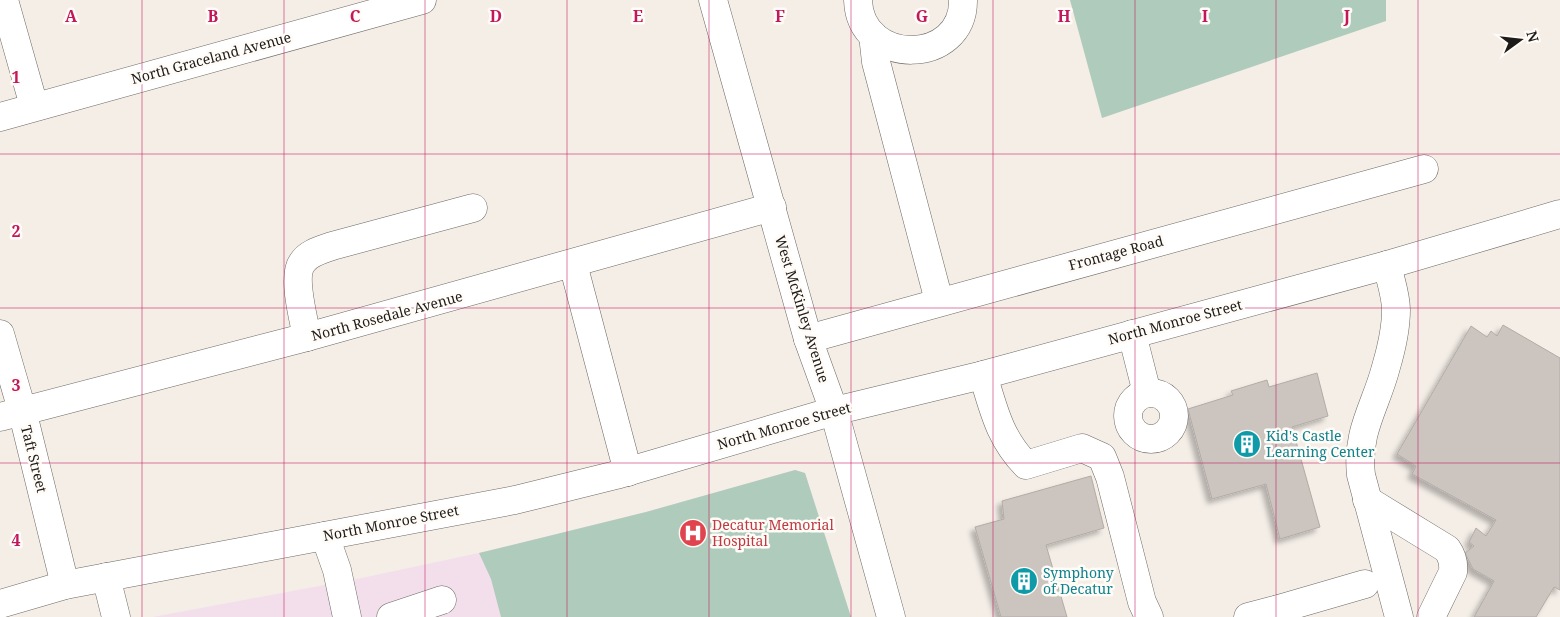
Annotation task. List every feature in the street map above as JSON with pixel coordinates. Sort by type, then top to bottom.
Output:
[{"type":"street","points":[[4,0],[34,106]]},
{"type":"street","name":"North Graceland Avenue","points":[[0,117],[34,106],[422,0]]},
{"type":"street","name":"West McKinley Avenue","points":[[713,0],[808,339],[834,411],[891,617]]},
{"type":"street","points":[[858,0],[862,20],[873,35],[886,45],[902,51],[918,51],[934,46],[948,36],[958,22],[963,0]]},
{"type":"street","points":[[873,35],[876,62],[939,301]]},
{"type":"street","name":"Frontage Road","points":[[808,339],[939,301],[1424,169]]},
{"type":"street","points":[[307,338],[298,278],[301,264],[311,254],[332,246],[473,208]]},
{"type":"street","name":"North Rosedale Avenue","points":[[11,414],[307,338],[772,208]]},
{"type":"street","name":"North Monroe Street","points":[[0,604],[65,585],[515,500],[628,472],[834,411],[983,375],[1387,264],[1560,214]]},
{"type":"street","points":[[573,264],[628,472]]},
{"type":"street","points":[[1387,264],[1396,310],[1394,327],[1386,368],[1368,413],[1358,454],[1367,500],[1399,617]]},
{"type":"street","name":"Taft Street","points":[[0,334],[11,414],[65,585]]},
{"type":"street","points":[[1132,334],[1148,393]]},
{"type":"street","points":[[983,375],[998,423],[1010,448],[1026,465],[1082,448],[1102,457],[1110,477],[1142,602],[1149,617]]},
{"type":"street","points":[[1367,500],[1447,549],[1450,554],[1454,565],[1453,572],[1430,617]]},
{"type":"street","points":[[325,536],[337,570],[346,617]]},
{"type":"street","points":[[106,577],[116,617]]},
{"type":"street","points":[[1248,617],[1280,613],[1366,584]]},
{"type":"street","points":[[397,616],[442,600]]},
{"type":"shaded area","name":"Decatur Memorial Hospital","points":[[795,470],[805,473],[851,617],[153,617],[362,578],[479,553],[646,512]]},
{"type":"green space","points":[[1070,0],[1386,0],[1386,21],[1102,118]]},
{"type":"green space","name":"Decatur Memorial Hospital","points":[[795,470],[805,473],[851,617],[501,617],[491,579],[479,553],[646,512]]},
{"type":"building","points":[[1503,325],[1560,358],[1560,590],[1554,587],[1536,617],[1474,617],[1494,581],[1473,569],[1465,553],[1474,546],[1469,542],[1476,528],[1486,536],[1496,520],[1412,474],[1416,466],[1397,454],[1471,326],[1487,337],[1491,331],[1497,336]]},
{"type":"building","name":"Kid's Castle Learning Center","points":[[1317,373],[1328,416],[1292,427],[1320,527],[1280,539],[1266,484],[1212,499],[1188,409],[1233,395],[1231,391],[1267,380],[1269,387]]},
{"type":"building","name":"Symphony of Decatur","points":[[1091,476],[1104,528],[1046,545],[1067,617],[1001,617],[975,527],[1004,519],[1002,501]]},
{"type":"place","name":"Kid's Castle Learning Center","points":[[1247,444]]},
{"type":"place","name":"Decatur Memorial Hospital","points":[[693,533]]},
{"type":"place","name":"Symphony of Decatur","points":[[1024,581]]}]
